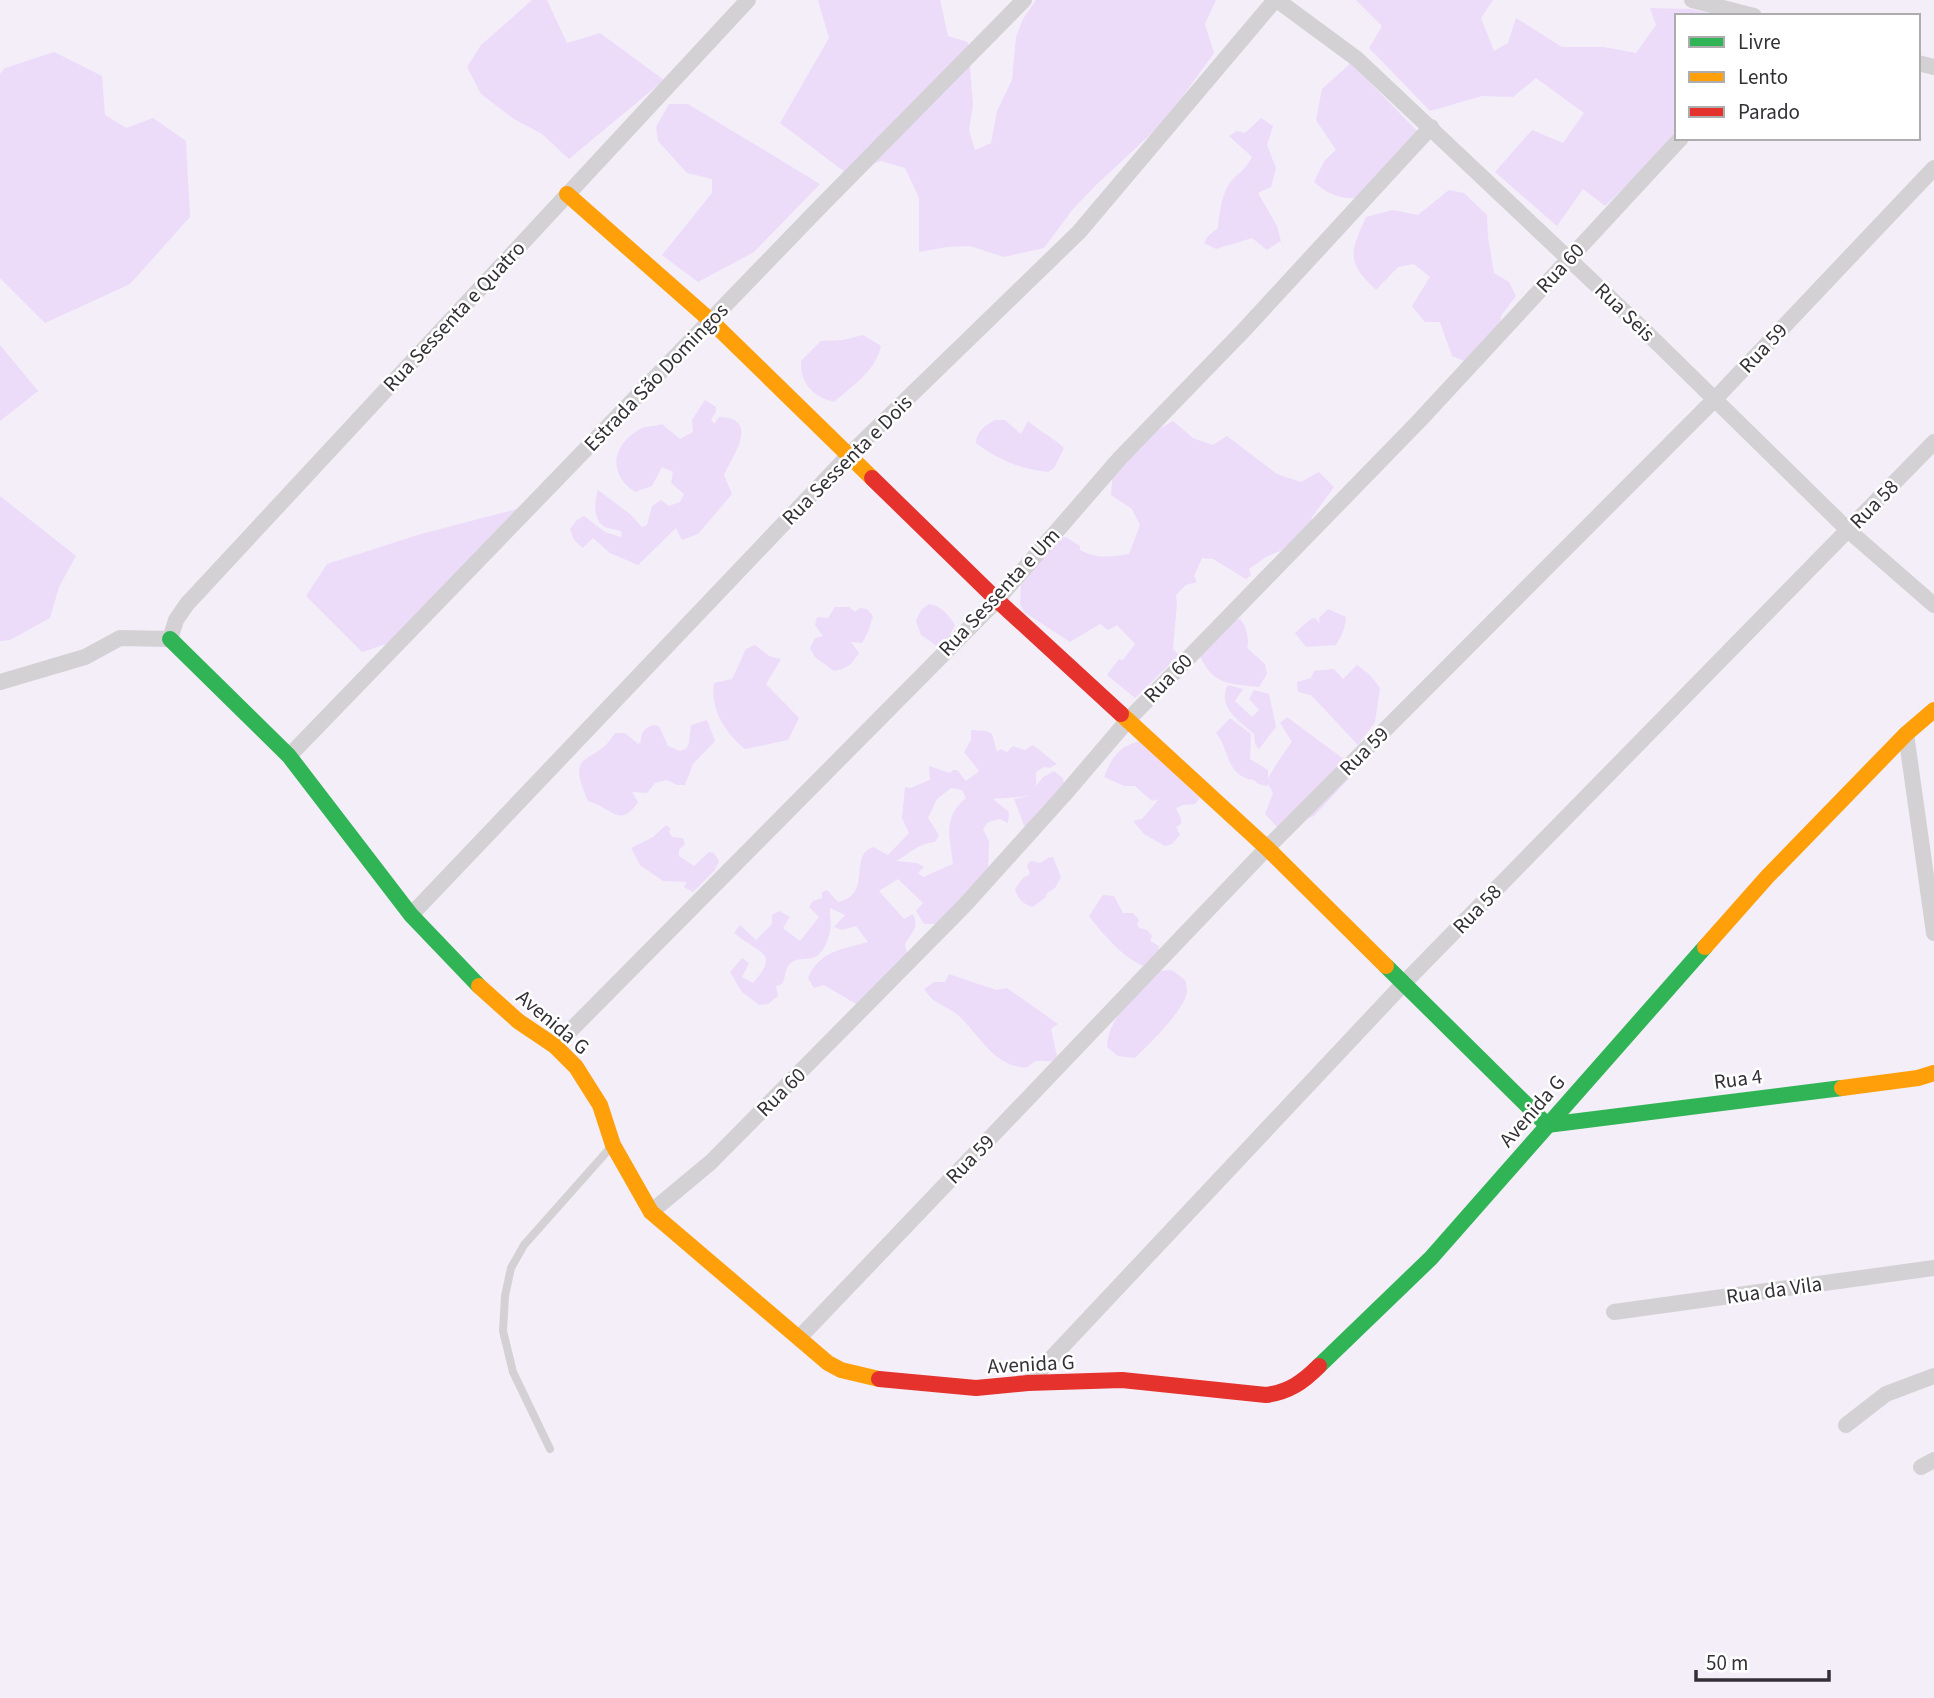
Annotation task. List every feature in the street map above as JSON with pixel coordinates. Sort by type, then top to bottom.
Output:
[{"type":"street","name":"Rua Sessenta e Quatro","points":[[170,639],[176,620],[187,604],[748,0]]},
{"type":"street","name":"Estrada São Domingos","points":[[289,756],[1024,0]]},
{"type":"street","name":"Rua Seis","points":[[1276,0],[1357,59],[1431,127],[1849,531],[1934,605]]},
{"type":"street","name":"Rua Sessenta e Dois","points":[[411,915],[849,455],[1079,232],[1276,0]]},
{"type":"street","points":[[1692,0],[1746,14]]},
{"type":"street","name":"Rua Sessenta e Um","points":[[555,1046],[997,600],[1120,458],[1244,330],[1431,127]]},
{"type":"street","name":"Rua 60","points":[[652,1212],[711,1162],[964,906],[1065,795],[1128,720],[1419,421],[1679,140]]},
{"type":"street","name":"Rua 59","points":[[799,1338],[1268,848],[1714,400],[1934,168]]},
{"type":"street","points":[[567,194],[711,321],[997,600],[1268,848],[1547,1125]]},
{"type":"street","name":"Rua 58","points":[[1028,1383],[1405,982],[1934,442]]},
{"type":"street","points":[[0,682],[85,657],[120,638],[170,639]]},
{"type":"street","name":"Avenida G","points":[[170,639],[289,756],[411,915],[488,995],[555,1046],[576,1067],[600,1105],[613,1145],[652,1212],[828,1363],[859,1376],[976,1388],[1028,1383],[1122,1380],[1266,1395],[1283,1393],[1313,1373],[1423,1267],[1767,877],[1906,734],[1934,710]]},
{"type":"street","points":[[1906,734],[1930,872],[1934,933]]},
{"type":"street","name":"Rua 4","points":[[1547,1125],[1918,1078],[1934,1073]]},
{"type":"street","name":"Rua da Vila","points":[[1614,1312],[1934,1268]]},
{"type":"street","points":[[1846,1425],[1886,1394],[1934,1376]]},
{"type":"lane","points":[[550,1449],[513,1372],[503,1331],[505,1296],[511,1268],[524,1245],[613,1145]]},
{"type":"shaded area","points":[[532,0],[547,0],[567,43],[600,33],[664,80],[569,159],[542,134],[514,119],[481,94],[467,67],[481,45]]},
{"type":"shaded area","points":[[818,0],[940,0],[948,36],[968,42],[973,105],[969,130],[975,150],[991,143],[997,111],[1012,80],[1016,37],[1023,19],[1036,0],[1216,0],[1205,24],[1214,53],[1165,121],[1073,209],[1044,248],[1004,257],[970,246],[919,252],[919,198],[905,168],[881,161],[846,173],[780,123],[829,38]]},
{"type":"shaded area","points":[[1356,0],[1493,0],[1481,18],[1494,51],[1508,43],[1516,18],[1562,47],[1604,47],[1636,53],[1656,25],[1650,8],[1691,9],[1713,14],[1675,14],[1675,132],[1605,206],[1583,189],[1557,226],[1495,172],[1532,130],[1563,143],[1584,113],[1536,78],[1513,97],[1482,96],[1430,111],[1369,48],[1382,26]]},
{"type":"shaded area","points":[[54,52],[102,76],[105,115],[126,128],[153,118],[186,141],[190,217],[130,284],[45,323],[0,278],[0,74],[5,68]]},
{"type":"shaded area","points":[[1351,63],[1417,131],[1362,198],[1336,196],[1314,182],[1325,160],[1336,150],[1316,120],[1322,89]]},
{"type":"shaded area","points":[[669,104],[688,104],[820,184],[754,252],[698,282],[662,255],[712,193],[712,179],[687,173],[658,141],[656,127]]},
{"type":"shaded area","points":[[1261,118],[1273,126],[1267,145],[1276,168],[1271,187],[1258,193],[1277,226],[1281,241],[1267,250],[1252,238],[1216,249],[1204,243],[1218,228],[1226,189],[1252,157],[1229,136],[1237,131],[1245,133]]},
{"type":"shaded area","points":[[1449,190],[1464,193],[1487,215],[1494,273],[1509,282],[1516,296],[1501,316],[1498,343],[1467,362],[1452,356],[1440,322],[1425,322],[1412,306],[1430,277],[1414,264],[1398,267],[1376,290],[1360,272],[1354,256],[1354,248],[1366,217],[1393,210],[1418,215]]},
{"type":"shaded area","points":[[863,335],[881,346],[869,371],[856,384],[834,402],[809,388],[803,376],[801,361],[821,341],[843,340]]},
{"type":"shaded area","points":[[0,345],[38,391],[0,421]]},
{"type":"shaded area","points":[[705,400],[716,407],[711,419],[714,424],[719,417],[732,419],[739,424],[741,439],[724,475],[732,494],[698,534],[682,540],[676,528],[638,565],[610,553],[593,538],[583,548],[574,540],[570,529],[584,516],[605,532],[621,537],[622,532],[605,527],[596,516],[598,490],[631,515],[642,527],[647,525],[652,506],[661,500],[669,506],[680,502],[684,494],[671,483],[673,472],[662,467],[652,486],[635,492],[620,476],[616,459],[623,443],[643,428],[662,424],[680,439],[693,432],[692,420]]},
{"type":"shaded area","points":[[995,420],[1005,420],[1021,434],[1028,421],[1060,444],[1064,448],[1054,468],[1048,472],[1029,469],[1002,459],[976,443],[980,432]]},
{"type":"shaded area","points":[[1173,421],[1193,438],[1213,445],[1227,436],[1277,474],[1301,482],[1319,472],[1334,487],[1312,517],[1309,539],[1266,557],[1249,569],[1251,575],[1246,579],[1213,559],[1202,558],[1194,576],[1197,582],[1186,585],[1176,595],[1173,649],[1179,655],[1135,698],[1107,675],[1135,644],[1117,625],[1108,630],[1100,624],[1070,642],[1024,612],[1020,603],[1021,584],[1055,538],[1066,537],[1080,546],[1080,550],[1092,555],[1129,554],[1140,525],[1132,509],[1111,495],[1113,471],[1159,429]]},
{"type":"shaded area","points":[[0,496],[76,556],[59,587],[50,618],[10,640],[0,641]]},
{"type":"shaded area","points":[[517,509],[392,642],[362,652],[306,596],[327,564],[421,534]]},
{"type":"shaded area","points":[[929,604],[941,609],[955,625],[949,637],[937,646],[921,635],[916,621],[921,610]]},
{"type":"shaded area","points":[[835,607],[849,607],[855,612],[860,608],[867,609],[873,616],[862,643],[851,642],[859,653],[846,667],[834,671],[815,657],[810,648],[815,638],[823,636],[815,625],[817,617],[828,618]]},
{"type":"shaded area","points":[[1328,609],[1346,617],[1336,645],[1306,647],[1295,633],[1311,619],[1315,618],[1320,624],[1319,618]]},
{"type":"shaded area","points":[[1240,619],[1247,633],[1247,648],[1265,664],[1267,674],[1259,687],[1231,684],[1217,678],[1205,666],[1200,656],[1232,621]]},
{"type":"shaded area","points":[[755,645],[769,656],[781,659],[766,684],[799,718],[788,740],[745,749],[731,736],[720,720],[713,693],[714,683],[732,679],[746,649]]},
{"type":"shaded area","points":[[1357,665],[1370,675],[1380,688],[1375,722],[1358,745],[1311,695],[1298,692],[1297,682],[1311,678],[1314,671],[1334,669],[1343,679]]},
{"type":"shaded area","points":[[1228,685],[1243,689],[1235,701],[1252,717],[1259,710],[1249,699],[1254,690],[1269,694],[1276,727],[1259,749],[1255,744],[1254,734],[1236,719],[1227,707],[1225,693]]},
{"type":"shaded area","points":[[1287,717],[1349,763],[1355,772],[1314,816],[1282,830],[1265,814],[1273,793],[1268,784],[1258,784],[1238,774],[1216,733],[1230,718],[1251,734],[1250,759],[1268,770],[1268,780],[1292,742],[1280,723]]},
{"type":"shaded area","points":[[707,720],[715,741],[693,764],[685,785],[666,780],[655,783],[647,793],[632,792],[638,802],[632,810],[621,815],[588,801],[581,784],[580,765],[607,744],[615,733],[625,733],[638,744],[646,729],[659,726],[668,746],[680,751],[686,749],[689,743],[691,725]]},
{"type":"shaded area","points":[[971,730],[986,731],[992,734],[997,752],[1000,749],[1007,752],[1013,746],[1025,750],[1033,745],[1057,764],[1036,772],[1036,786],[1043,777],[1054,771],[1063,778],[1065,789],[1028,836],[1014,799],[1030,796],[993,799],[1009,812],[1008,823],[1000,819],[988,822],[983,829],[989,841],[988,871],[940,924],[924,924],[916,911],[923,903],[898,879],[879,891],[904,919],[913,914],[915,926],[905,944],[908,958],[856,1004],[824,985],[814,988],[808,978],[818,962],[825,957],[841,949],[868,942],[856,926],[842,930],[834,927],[845,915],[830,908],[831,928],[826,945],[815,957],[792,962],[782,984],[776,986],[778,996],[768,1004],[759,1005],[742,992],[730,972],[742,958],[749,963],[742,977],[753,983],[761,973],[766,959],[734,933],[740,925],[756,940],[772,924],[772,915],[779,911],[790,917],[783,928],[800,941],[819,917],[809,907],[813,901],[822,898],[822,892],[827,890],[838,902],[849,898],[858,884],[862,858],[866,852],[873,847],[888,855],[909,833],[902,818],[905,787],[910,788],[930,780],[929,766],[950,773],[957,770],[966,781],[979,771],[964,752],[971,740]],"holes":[[[951,788],[962,790],[966,798],[953,813],[949,828],[953,864],[923,877],[918,873],[924,867],[917,863],[896,861],[919,847],[935,842],[939,835],[928,818],[937,799]]]},
{"type":"shaded area","points":[[1140,741],[1200,798],[1195,804],[1176,808],[1181,819],[1181,824],[1176,827],[1180,835],[1172,844],[1165,846],[1144,834],[1133,821],[1142,819],[1159,799],[1152,801],[1135,786],[1124,786],[1104,777],[1117,753]]},
{"type":"shaded area","points":[[666,825],[671,829],[669,831],[672,837],[683,838],[685,844],[679,850],[679,856],[694,866],[709,852],[714,853],[719,861],[715,870],[693,892],[684,887],[687,882],[663,881],[640,865],[631,848],[653,837]]},
{"type":"shaded area","points":[[1053,857],[1061,877],[1055,888],[1033,907],[1026,904],[1015,889],[1023,878],[1030,874],[1027,866],[1029,862],[1040,863]]},
{"type":"shaded area","points":[[1103,895],[1114,896],[1123,913],[1133,913],[1139,920],[1139,928],[1147,930],[1152,936],[1150,941],[1159,946],[1158,953],[1143,966],[1120,951],[1089,916]]},
{"type":"shaded area","points":[[1172,970],[1185,980],[1186,984],[1185,999],[1180,1007],[1135,1058],[1118,1056],[1107,1047],[1118,1015],[1158,971]]},
{"type":"shaded area","points":[[949,974],[996,990],[1007,988],[1058,1024],[1051,1029],[1058,1060],[1038,1061],[1028,1067],[1017,1066],[1007,1063],[989,1050],[959,1016],[936,1002],[924,989],[934,982],[945,982]]},
{"type":"traffic: fast","points":[[170,639],[289,756],[411,915],[479,986]]},
{"type":"traffic: fast","points":[[1319,1366],[1431,1258],[1705,947]]},
{"type":"traffic: fast","points":[[1386,966],[1547,1125],[1842,1088]]},
{"type":"traffic: slow","points":[[567,194],[711,321],[872,478]]},
{"type":"traffic: slow","points":[[1705,947],[1767,877],[1906,734],[1934,710]]},
{"type":"traffic: slow","points":[[1121,714],[1267,848],[1386,966]]},
{"type":"traffic: slow","points":[[479,986],[518,1021],[555,1046],[576,1067],[600,1105],[613,1145],[651,1212],[828,1363],[841,1370],[879,1379]]},
{"type":"traffic: slow","points":[[1842,1088],[1918,1078],[1934,1073]]},
{"type":"traffic: jam","points":[[872,478],[997,600],[1121,714]]},
{"type":"traffic: jam","points":[[879,1379],[976,1388],[1028,1383],[1122,1380],[1266,1395],[1295,1385],[1319,1366]]}]
